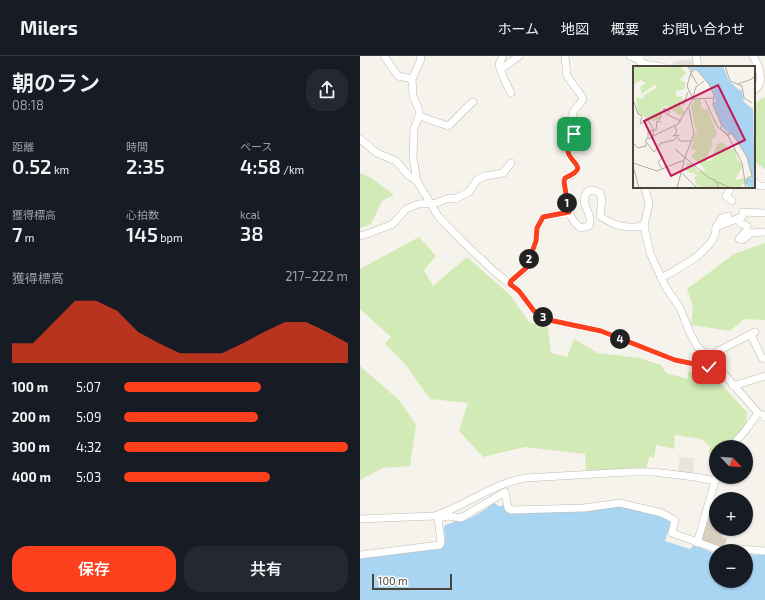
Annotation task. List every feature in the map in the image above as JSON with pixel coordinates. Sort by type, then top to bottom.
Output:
[{"type":"street","points":[[384,56],[398,76],[412,79]]},
{"type":"street","points":[[420,56],[421,59],[412,79],[414,96],[419,110],[419,116],[414,129],[413,157],[417,181],[438,216],[496,273],[519,291],[534,311],[549,320],[601,331],[675,360],[709,367],[715,365]]},
{"type":"street","points":[[503,56],[499,64],[511,93]]},
{"type":"street","points":[[500,68],[504,67],[519,56]]},
{"type":"street","points":[[565,56],[566,76],[582,98],[581,103],[573,114],[574,134],[568,148],[568,152],[577,164],[577,169],[574,174],[565,178],[564,182],[569,212],[576,225],[581,228],[589,226],[591,217],[583,202],[584,196],[588,191],[593,190],[600,193],[602,199],[600,216],[619,226],[634,228],[644,226]]},
{"type":"street","points":[[630,56],[640,58],[640,62],[649,66]]},
{"type":"street","points":[[696,56],[698,66]]},
{"type":"street","points":[[754,56],[764,78],[759,88],[755,90]]},
{"type":"street","points":[[419,116],[448,126],[473,102]]},
{"type":"street","points":[[360,139],[377,153],[396,161],[409,176],[417,181]]},
{"type":"street","points":[[360,236],[393,224],[406,209],[418,204],[429,202],[436,203],[449,198],[454,199],[469,192],[477,180],[485,176],[503,173],[511,163]]},
{"type":"street","points":[[755,183],[759,186],[765,186]]},
{"type":"street","points":[[645,188],[649,204],[644,226],[650,253],[665,286],[680,308],[697,346],[710,358],[733,386],[763,415],[738,440]]},
{"type":"street","points":[[730,188],[726,196],[743,212],[765,213]]},
{"type":"street","points":[[510,284],[511,281],[526,268],[536,241],[537,228],[543,217],[569,212]]},
{"type":"street","points":[[716,227],[742,217],[743,212]]},
{"type":"street","points":[[661,278],[702,252],[716,233],[716,227],[722,218],[728,216]]},
{"type":"street","points":[[738,218],[740,223],[747,226],[747,230],[740,239],[742,240],[751,233],[765,232]]},
{"type":"street","points":[[710,358],[716,352],[753,334],[762,358],[765,359]]},
{"type":"street","points":[[733,386],[765,376]]},
{"type":"street","points":[[360,519],[434,516],[444,513],[497,487],[512,481],[526,478],[653,472],[709,478]]},
{"type":"street","points":[[697,543],[715,484]]},
{"type":"street","points":[[360,555],[440,545],[441,542],[438,518],[448,516],[461,518],[505,492],[508,508],[511,510],[584,508],[620,503],[662,513],[675,520],[672,533],[709,547]]},
{"type":"street","points":[[753,550],[765,551]]},
{"type":"shaded area","points":[[693,59],[694,66],[672,66],[673,62]]},
{"type":"shaded area","points":[[680,457],[694,458],[693,474],[678,472]]},
{"type":"green space","points":[[765,97],[765,169],[755,162],[755,102]]},
{"type":"green space","points":[[360,173],[370,177],[394,195],[382,201],[371,224],[360,228]]},
{"type":"green space","points":[[419,237],[436,256],[424,270],[433,286],[467,257],[510,295],[529,322],[548,327],[551,353],[567,357],[574,339],[598,353],[639,358],[661,365],[666,373],[688,379],[688,371],[716,379],[747,412],[746,428],[737,440],[709,440],[709,445],[701,439],[675,435],[674,449],[656,445],[654,458],[649,457],[646,470],[586,473],[585,454],[525,447],[483,457],[459,431],[468,403],[430,399],[405,364],[385,344],[391,337],[360,309],[360,269]]},
{"type":"green space","points":[[765,243],[765,320],[744,319],[730,331],[691,325],[693,307],[687,289],[734,254]]},
{"type":"green space","points":[[360,366],[399,400],[416,425],[410,466],[383,468],[360,480]]},
{"type":"water","points":[[494,503],[499,506],[506,506],[508,513],[540,513],[622,506],[657,515],[671,522],[665,541],[690,549],[694,545],[709,551],[709,588],[753,588],[753,554],[765,555],[765,600],[360,600],[360,557],[441,549],[445,543],[444,526],[456,521],[464,521],[480,513]]},
{"type":"building","points":[[709,518],[709,536],[721,536],[727,539],[725,544],[709,544],[700,541]]},
{"type":"route","points":[[574,134],[568,148],[568,152],[577,164],[577,169],[574,174],[565,178],[564,182],[569,212],[543,217],[537,228],[536,241],[526,268],[511,281],[510,284],[519,291],[534,311],[549,320],[561,321],[601,331],[675,360],[709,367]]}]
